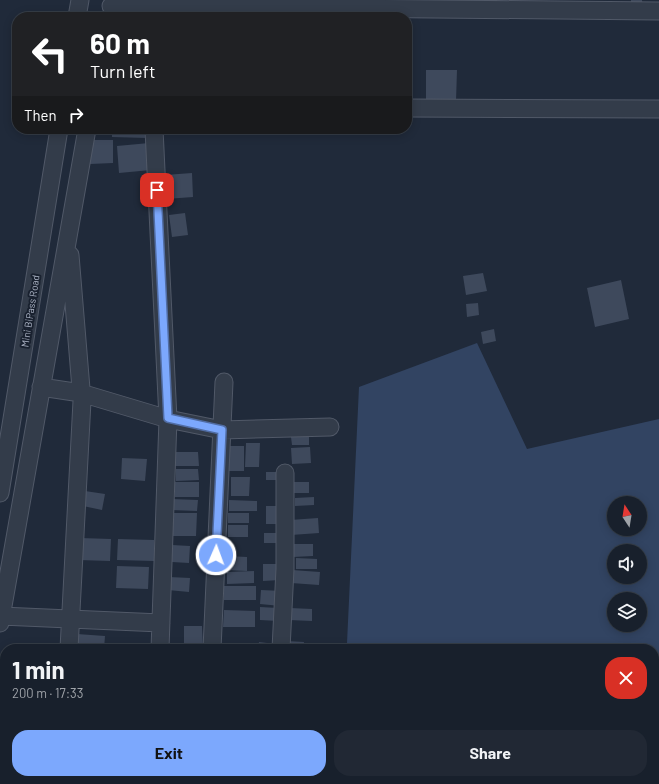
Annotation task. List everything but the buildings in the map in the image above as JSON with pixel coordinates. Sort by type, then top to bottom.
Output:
[{"type":"street","points":[[78,12],[80,0]]},
{"type":"street","points":[[110,8],[659,11]]},
{"type":"street","points":[[412,108],[659,109]]},
{"type":"street","name":"Mini BiPass Road","points":[[0,493],[58,134]]},
{"type":"street","points":[[86,134],[1,619],[71,619],[161,623]]},
{"type":"street","points":[[154,134],[168,418],[160,644]]},
{"type":"street","points":[[68,235],[82,402],[69,644]]},
{"type":"street","points":[[212,644],[224,382]]},
{"type":"street","points":[[41,387],[81,393],[168,418],[222,430],[330,427]]},
{"type":"street","points":[[281,644],[285,569],[285,473]]},
{"type":"water","points":[[477,343],[527,449],[659,419],[659,644],[347,643],[359,387]]},
{"type":"route","points":[[157,190],[168,418],[222,430],[216,555]]}]
